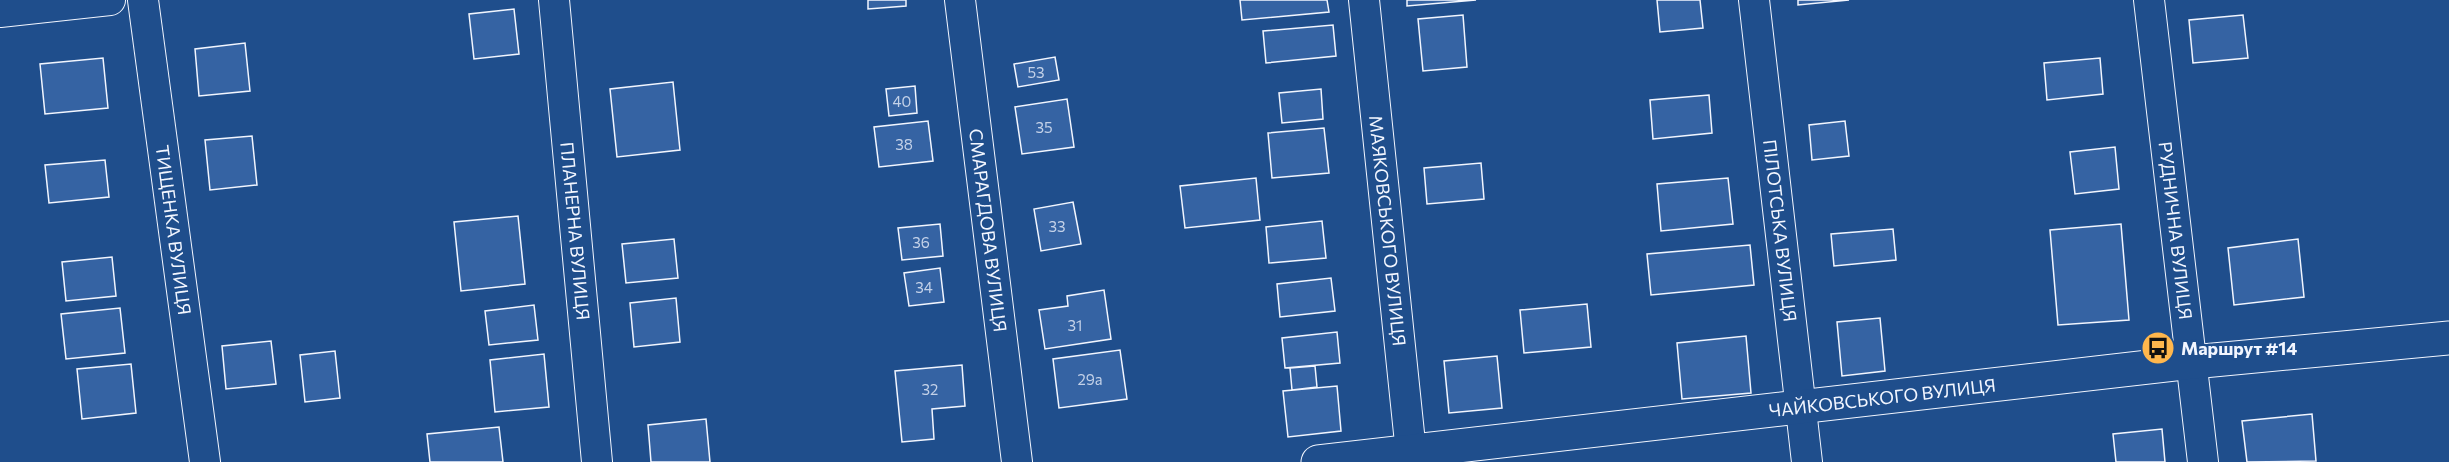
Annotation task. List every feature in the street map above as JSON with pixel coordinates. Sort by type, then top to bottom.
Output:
[{"type":"street","points":[[0,12],[110,0]]},
{"type":"street","name":"ТИЩЕНКА ВУЛИЦЯ","points":[[143,0],[205,462]]},
{"type":"street","name":"ПЛАНЕРНА ВУЛИЦЯ","points":[[554,0],[597,462]]},
{"type":"street","name":"СМАРАГДОВА ВУЛИЦЯ","points":[[960,0],[1017,462]]},
{"type":"street","name":"МАЯКОВСЬКОГО ВУЛИЦЯ","points":[[1364,0],[1411,456]]},
{"type":"street","name":"ПІЛОТСЬКА ВУЛИЦЯ","points":[[1754,0],[1807,462]]},
{"type":"street","name":"РУДНИЧНА ВУЛИЦЯ","points":[[2149,0],[2203,462]]},
{"type":"street","name":"ЧАЙКОВСЬКОГО ВУЛИЦЯ","points":[[1318,462],[1411,456],[1801,406],[2192,362],[2449,339]]},
{"type":"building","points":[[868,0],[906,0],[906,6],[868,9]]},
{"type":"building","points":[[1240,0],[1327,0],[1329,12],[1242,20]]},
{"type":"building","points":[[1407,0],[1476,0],[1407,6]]},
{"type":"building","points":[[1657,0],[1700,0],[1703,28],[1660,32]]},
{"type":"building","points":[[1798,0],[1849,0],[1798,5]]},
{"type":"building","points":[[514,9],[519,54],[474,59],[469,14]]},
{"type":"building","points":[[1463,15],[1467,67],[1423,71],[1418,19]]},
{"type":"building","points":[[2243,15],[2248,58],[2193,63],[2189,20]]},
{"type":"building","points":[[1333,25],[1336,56],[1266,63],[1263,31]]},
{"type":"building","points":[[245,43],[250,91],[199,96],[195,49]]},
{"type":"building","points":[[1055,57],[1059,80],[1018,87],[1014,64]]},
{"type":"building","points":[[103,58],[108,108],[45,114],[40,64]]},
{"type":"building","points":[[2100,58],[2103,94],[2047,100],[2044,63]]},
{"type":"building","points":[[673,82],[680,150],[617,157],[610,89]]},
{"type":"building","points":[[915,86],[917,113],[889,116],[886,89]]},
{"type":"building","points":[[1321,89],[1323,119],[1282,123],[1279,93]]},
{"type":"building","points":[[1709,95],[1712,133],[1653,139],[1650,100]]},
{"type":"building","points":[[1067,99],[1074,147],[1022,154],[1015,107]]},
{"type":"building","points":[[928,121],[933,161],[879,167],[874,127]]},
{"type":"building","points":[[1845,121],[1849,156],[1812,160],[1809,125]]},
{"type":"building","points":[[1324,128],[1329,173],[1272,178],[1268,133]]},
{"type":"building","points":[[252,136],[257,185],[210,190],[205,140]]},
{"type":"building","points":[[2115,147],[2119,189],[2075,194],[2070,152]]},
{"type":"building","points":[[105,160],[109,197],[49,203],[45,165]]},
{"type":"building","points":[[1481,163],[1484,199],[1427,204],[1424,168]]},
{"type":"building","points":[[1256,178],[1260,220],[1185,228],[1180,186]]},
{"type":"building","points":[[1728,178],[1733,224],[1661,231],[1657,184]]},
{"type":"building","points":[[1073,202],[1081,244],[1041,251],[1034,209]]},
{"type":"building","points":[[518,216],[525,284],[461,291],[454,222]]},
{"type":"building","points":[[1322,221],[1326,258],[1269,263],[1266,227]]},
{"type":"building","points":[[940,224],[943,256],[902,260],[898,228]]},
{"type":"building","points":[[2121,224],[2129,320],[2058,325],[2050,230]]},
{"type":"building","points":[[1893,229],[1896,260],[1834,266],[1831,234]]},
{"type":"building","points":[[674,239],[678,278],[626,283],[622,244]]},
{"type":"building","points":[[2298,239],[2304,297],[2234,305],[2228,248]]},
{"type":"building","points":[[1750,245],[1754,285],[1651,295],[1647,254]]},
{"type":"building","points":[[112,257],[116,296],[66,301],[62,262]]},
{"type":"building","points":[[940,268],[944,302],[909,306],[904,273]]},
{"type":"building","points":[[1331,278],[1335,311],[1280,317],[1277,284]]},
{"type":"building","points":[[1104,290],[1111,339],[1045,349],[1039,310],[1068,306],[1067,296]]},
{"type":"building","points":[[676,298],[680,342],[634,347],[630,303]]},
{"type":"building","points":[[1587,304],[1591,347],[1524,353],[1520,310]]},
{"type":"building","points":[[534,305],[538,340],[489,345],[485,311]]},
{"type":"building","points":[[120,308],[125,353],[66,359],[61,314]]},
{"type":"building","points":[[1880,318],[1885,371],[1842,376],[1837,322]]},
{"type":"building","points":[[1337,332],[1340,363],[1285,368],[1282,338]]},
{"type":"building","points":[[1746,336],[1751,393],[1682,399],[1677,343]]},
{"type":"building","points":[[271,341],[276,384],[226,389],[222,346]]},
{"type":"building","points":[[1120,350],[1127,399],[1059,408],[1053,359]]},
{"type":"building","points":[[335,351],[340,398],[305,402],[300,355]]},
{"type":"building","points":[[544,354],[549,407],[495,412],[490,360]]},
{"type":"building","points":[[1497,356],[1502,408],[1449,413],[1444,361]]},
{"type":"building","points":[[131,364],[136,413],[82,419],[77,369]]},
{"type":"building","points":[[962,365],[965,406],[932,409],[934,439],[902,442],[895,371]]},
{"type":"building","points":[[1315,366],[1317,387],[1292,390],[1290,368]]},
{"type":"building","points":[[1337,386],[1341,431],[1288,437],[1283,391]]},
{"type":"building","points":[[2312,414],[2316,461],[2247,462],[2242,421]]},
{"type":"building","points":[[706,419],[710,462],[651,462],[648,425]]},
{"type":"building","points":[[499,427],[503,462],[430,462],[427,434]]},
{"type":"building","points":[[2162,429],[2165,462],[2116,462],[2113,434]]},
{"type":"place","name":"Маршрут #14","points":[[2158,348]]}]
